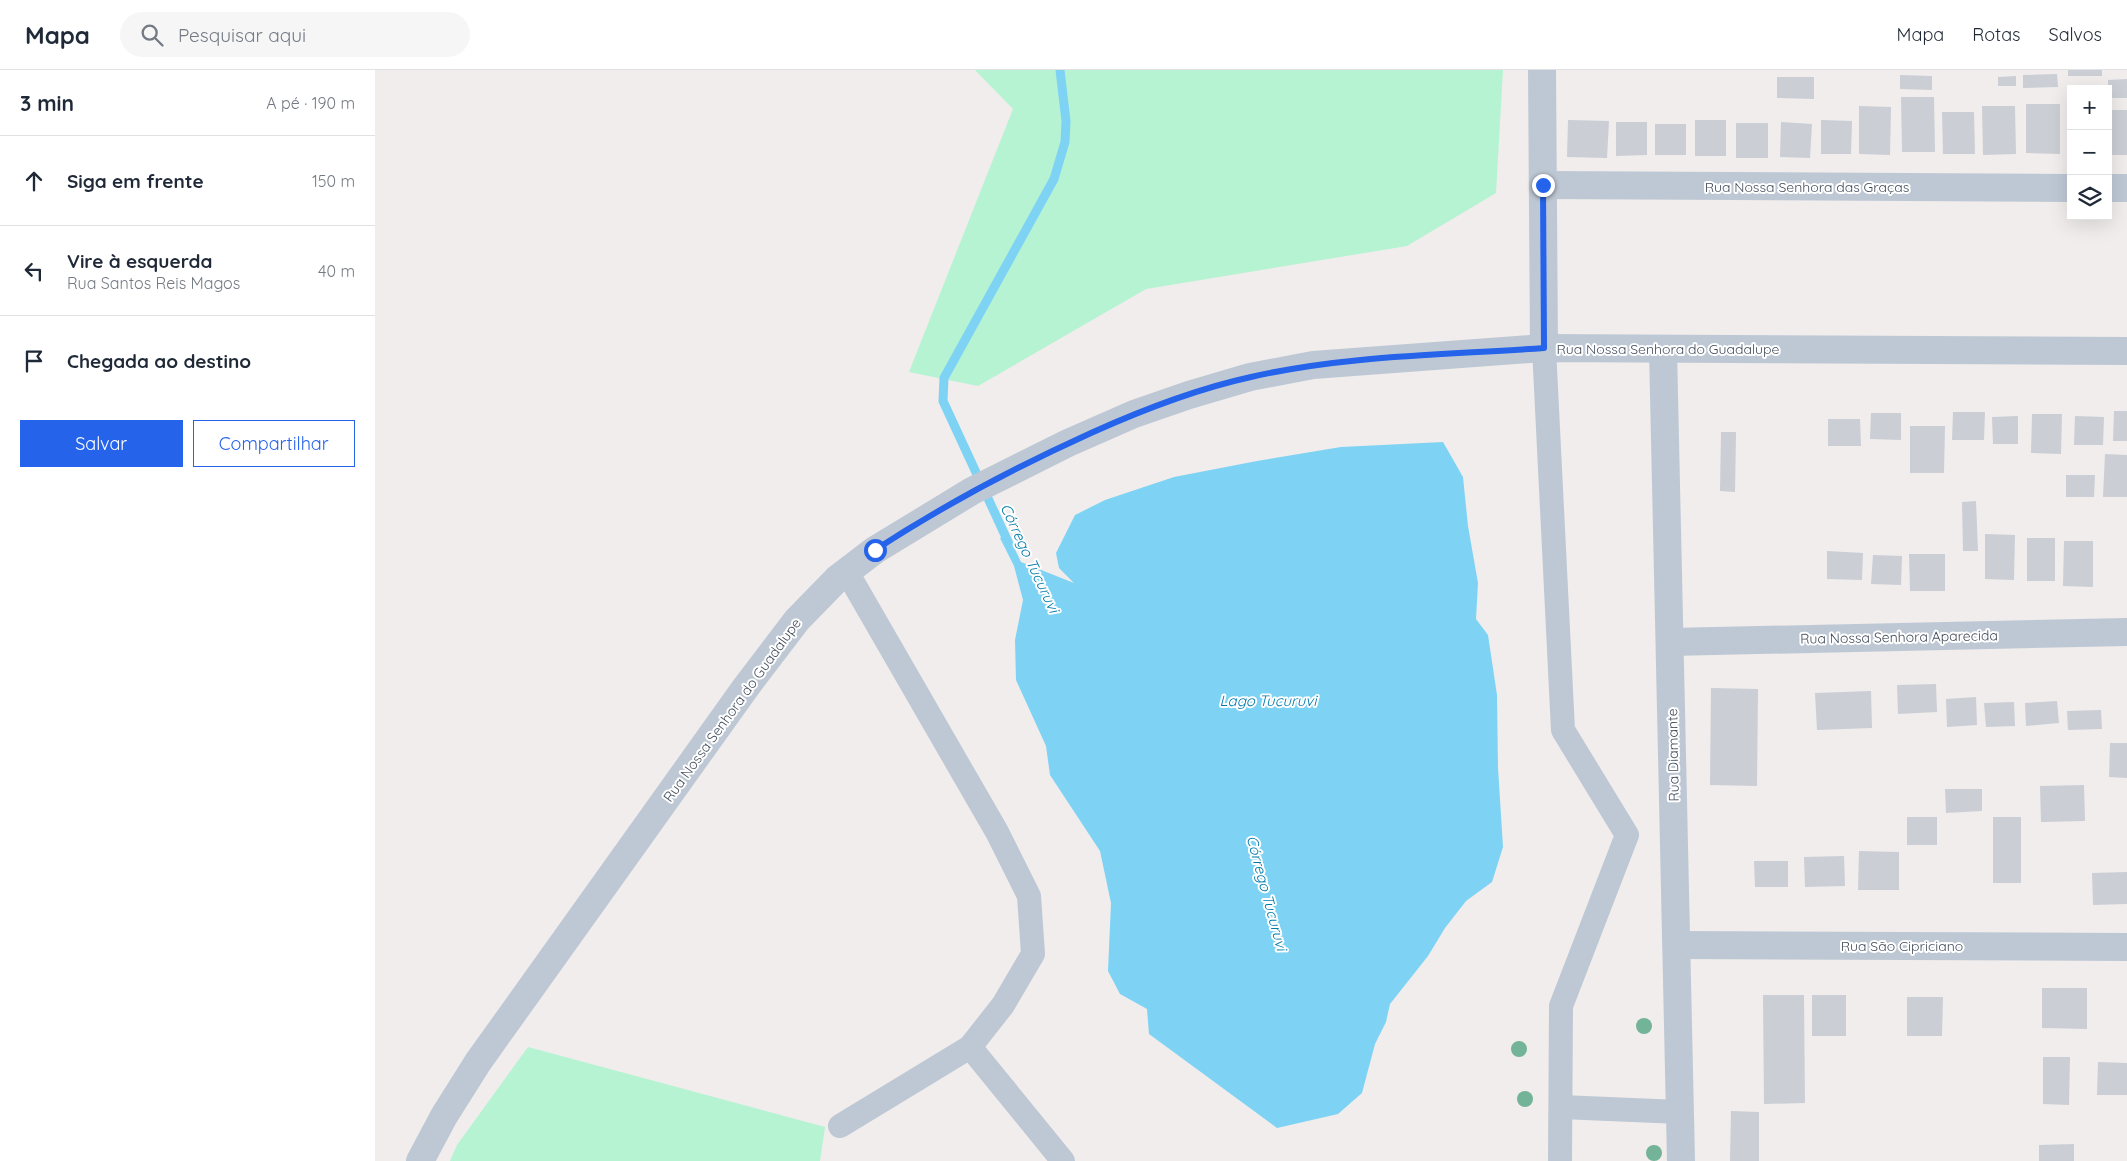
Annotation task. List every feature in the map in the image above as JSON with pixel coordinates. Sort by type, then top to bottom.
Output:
[{"type":"street","points":[[1542,70],[1544,348],[1563,730],[1627,835],[1561,1006],[1561,1161]]},
{"type":"street","name":"Rua Nossa Senhora das Graças","points":[[1543,185],[2067,188]]},
{"type":"street","points":[[2112,188],[2127,188]]},
{"type":"street","name":"Rua Nossa Senhora do Guadalupe","points":[[420,1161],[444,1116],[477,1062],[746,687],[797,620],[837,579],[889,541],[997,478],[1135,414],[1189,395],[1250,377],[1313,365],[1544,348],[2127,351]]},
{"type":"street","name":"Rua Diamante","points":[[1663,349],[1678,945],[1681,1161]]},
{"type":"street","points":[[839,1126],[970,1047],[1003,1005],[1033,954],[1029,896],[997,832],[847,572]]},
{"type":"street","name":"Rua Nossa Senhora Aparecida","points":[[1670,642],[2127,632]]},
{"type":"street","name":"Rua São Cipriciano","points":[[1678,945],[2127,947]]},
{"type":"street","points":[[970,1047],[1063,1161]]},
{"type":"street","points":[[1561,1107],[1680,1112]]},
{"type":"green space","points":[[975,70],[1503,70],[1496,193],[1407,246],[1146,289],[978,386],[909,372],[1013,109]]},
{"type":"green space","points":[[528,1047],[825,1127],[820,1161],[450,1161],[457,1145]]},
{"type":"water","name":"Lago Tucuruvi","points":[[1443,442],[1463,477],[1468,526],[1478,583],[1476,619],[1488,635],[1497,695],[1498,768],[1503,847],[1492,882],[1466,901],[1445,928],[1428,956],[1390,1004],[1386,1022],[1375,1044],[1362,1093],[1338,1114],[1277,1128],[1149,1034],[1147,1009],[1120,994],[1108,971],[1111,903],[1100,851],[1050,775],[1046,746],[1016,680],[1015,640],[1023,600],[1014,566],[1000,538],[1008,535],[1021,562],[1074,583],[1059,568],[1056,553],[1075,515],[1105,500],[1174,477],[1257,461],[1341,447]]},
{"type":"building","points":[[2068,70],[2102,70],[2102,76],[2068,76]]},
{"type":"building","points":[[2057,74],[2058,87],[2023,88],[2023,75]]},
{"type":"building","points":[[1900,75],[1932,76],[1932,90],[1900,89]]},
{"type":"building","points":[[2016,76],[2016,86],[1998,86],[1998,77]]},
{"type":"building","points":[[1777,77],[1814,77],[1814,99],[1777,98]]},
{"type":"building","points":[[2127,79],[2127,98],[2112,98],[2112,85],[2108,85],[2108,80]]},
{"type":"building","points":[[1901,97],[1934,97],[1935,152],[1902,152]]},
{"type":"building","points":[[2026,104],[2060,104],[2060,154],[2026,153]]},
{"type":"building","points":[[1859,106],[1891,107],[1890,155],[1859,154]]},
{"type":"building","points":[[1982,106],[2015,106],[2016,154],[1983,155]]},
{"type":"building","points":[[2112,110],[2127,110],[2127,155],[2112,155]]},
{"type":"building","points":[[1942,112],[1974,112],[1975,154],[1943,154]]},
{"type":"building","points":[[1568,120],[1609,121],[1607,158],[1567,157]]},
{"type":"building","points":[[1695,120],[1726,120],[1726,156],[1695,156]]},
{"type":"building","points":[[1821,120],[1852,121],[1851,154],[1821,154]]},
{"type":"building","points":[[1616,122],[1647,122],[1647,155],[1616,156]]},
{"type":"building","points":[[1781,122],[1812,124],[1810,158],[1780,157]]},
{"type":"building","points":[[1736,123],[1768,123],[1768,158],[1736,158]]},
{"type":"building","points":[[1655,124],[1686,124],[1686,155],[1655,155]]},
{"type":"building","points":[[2114,411],[2127,411],[2127,441],[2113,441]]},
{"type":"building","points":[[1953,412],[1985,412],[1984,440],[1952,440]]},
{"type":"building","points":[[1871,413],[1901,413],[1901,440],[1870,439]]},
{"type":"building","points":[[2032,414],[2062,414],[2061,454],[2031,453]]},
{"type":"building","points":[[2018,416],[2018,444],[1993,444],[1992,417]]},
{"type":"building","points":[[2075,416],[2104,417],[2103,445],[2074,445]]},
{"type":"building","points":[[1828,419],[1860,419],[1861,446],[1828,446]]},
{"type":"building","points":[[1910,426],[1945,426],[1944,473],[1910,473]]},
{"type":"building","points":[[1721,432],[1736,432],[1735,492],[1720,491]]},
{"type":"building","points":[[2105,454],[2127,455],[2127,497],[2103,497]]},
{"type":"building","points":[[2066,475],[2095,475],[2094,497],[2066,497]]},
{"type":"building","points":[[1976,501],[1978,551],[1963,551],[1962,502]]},
{"type":"building","points":[[1985,534],[2015,535],[2014,580],[1985,579]]},
{"type":"building","points":[[2027,538],[2055,538],[2055,581],[2027,581]]},
{"type":"building","points":[[2064,541],[2093,541],[2093,587],[2063,586]]},
{"type":"building","points":[[1827,551],[1863,553],[1862,580],[1827,579]]},
{"type":"building","points":[[1909,554],[1945,554],[1945,591],[1910,591]]},
{"type":"building","points":[[1873,555],[1902,556],[1901,585],[1871,584]]},
{"type":"building","points":[[1936,684],[1937,712],[1898,714],[1897,685]]},
{"type":"building","points":[[1711,688],[1758,689],[1757,786],[1710,785]]},
{"type":"building","points":[[1871,691],[1872,728],[1817,730],[1815,693]]},
{"type":"building","points":[[1976,697],[1977,725],[1947,727],[1946,699]]},
{"type":"building","points":[[2057,701],[2059,723],[2026,726],[2025,703]]},
{"type":"building","points":[[2014,702],[2015,726],[1986,727],[1984,703]]},
{"type":"building","points":[[2101,710],[2102,729],[2068,730],[2067,711]]},
{"type":"building","points":[[2110,743],[2127,743],[2127,778],[2109,777]]},
{"type":"building","points":[[2084,785],[2085,821],[2041,822],[2040,786]]},
{"type":"building","points":[[1945,789],[1982,789],[1982,811],[1946,813]]},
{"type":"building","points":[[1907,817],[1937,817],[1937,845],[1907,845]]},
{"type":"building","points":[[1993,817],[2021,817],[2021,883],[1993,883]]},
{"type":"building","points":[[1859,851],[1899,852],[1899,890],[1858,890]]},
{"type":"building","points":[[1844,856],[1845,886],[1805,887],[1804,857]]},
{"type":"building","points":[[1754,861],[1788,861],[1788,887],[1755,887]]},
{"type":"building","points":[[2127,872],[2127,904],[2093,905],[2092,873]]},
{"type":"building","points":[[2042,988],[2087,988],[2087,1029],[2042,1028]]},
{"type":"building","points":[[1763,995],[1804,995],[1805,1103],[1764,1104]]},
{"type":"building","points":[[1812,995],[1846,995],[1846,1036],[1812,1036]]},
{"type":"building","points":[[1907,997],[1943,997],[1942,1036],[1907,1036]]},
{"type":"building","points":[[2043,1057],[2070,1057],[2069,1105],[2043,1104]]},
{"type":"building","points":[[2098,1062],[2127,1063],[2127,1095],[2097,1095]]},
{"type":"building","points":[[1731,1111],[1759,1112],[1759,1161],[1730,1161]]},
{"type":"building","points":[[2074,1144],[2074,1161],[2039,1161],[2039,1145]]},
{"type":"waterway","name":"Córrego Tucuruvi","points":[[1010,546],[943,401],[944,378],[1054,179],[1065,142],[1066,121],[1060,70]]},
{"type":"route","points":[[875,550],[917,523],[997,478],[1068,443],[1135,414],[1189,395],[1250,377],[1313,365],[1544,348],[1543,185]]}]
